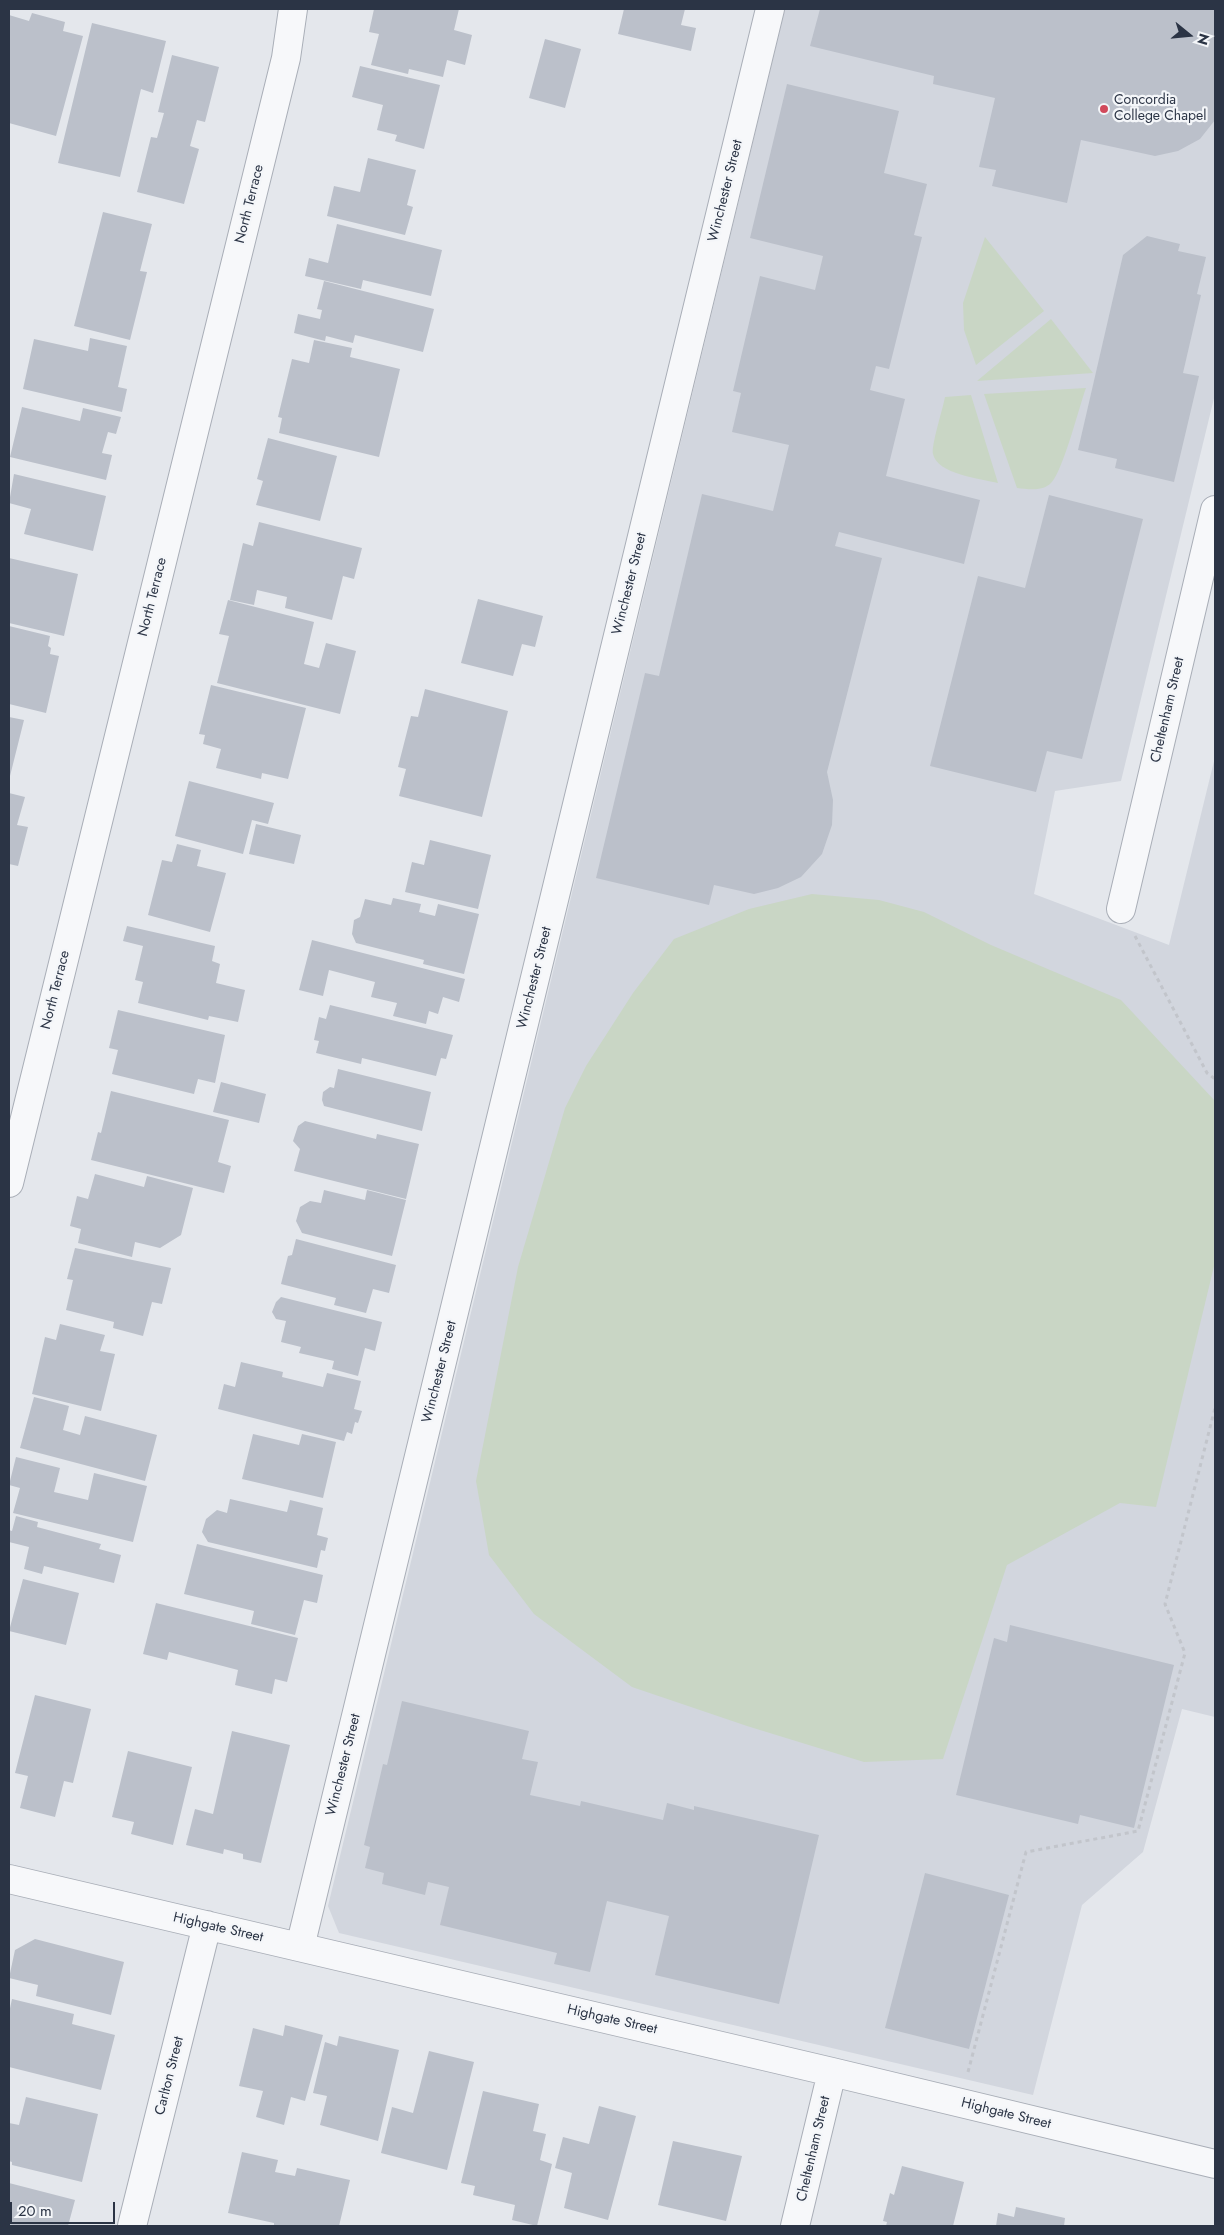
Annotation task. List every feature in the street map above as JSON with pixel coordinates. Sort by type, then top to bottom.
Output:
[{"type":"street","name":"Winchester Street","points":[[300,1947],[770,9]]},
{"type":"street","name":"North Terrace","points":[[9,1183],[283,67],[294,10]]},
{"type":"street","name":"Cheltenham Street","points":[[1121,909],[1215,510]]},
{"type":"street","name":"Highgate Street","points":[[9,1879],[1215,2164]]},
{"type":"street","name":"Carlton Street","points":[[132,2226],[207,1925]]},
{"type":"street","name":"Cheltenham Street","points":[[795,2226],[832,2072]]},
{"type":"path","points":[[1121,909],[1207,1073],[1215,1079]]},
{"type":"path","points":[[960,2103],[1026,1852],[1138,1831],[1185,1653],[1165,1604],[1215,1408]]},
{"type":"shaded area","points":[[785,9],[1215,9],[1215,394],[1121,781],[1055,791],[1034,894],[1169,945],[1215,757],[1215,1717],[1182,1709],[1143,1852],[1082,1905],[1033,2095],[339,1933],[328,1906]]},
{"type":"green space","points":[[985,237],[1044,311],[976,365],[964,330],[963,303]]},
{"type":"green space","points":[[1051,319],[1093,373],[977,381]]},
{"type":"green space","points":[[1086,388],[1066,453],[1056,476],[1051,483],[1043,488],[1017,488],[984,394]]},
{"type":"green space","points":[[971,395],[998,483],[951,471],[936,461],[933,454],[935,435],[945,397]]},
{"type":"green space","points":[[812,894],[879,900],[924,912],[991,945],[1121,1000],[1215,1101],[1215,1262],[1156,1507],[1120,1503],[1007,1565],[943,1759],[864,1762],[747,1726],[632,1687],[534,1614],[489,1555],[476,1481],[518,1267],[565,1108],[586,1066],[633,993],[674,939],[749,909]]},
{"type":"building","points":[[374,9],[459,9],[454,30],[472,35],[465,65],[447,60],[443,77],[409,69],[408,74],[371,65],[379,34],[369,32]]},
{"type":"building","points":[[624,9],[685,9],[681,25],[696,28],[691,51],[618,34]]},
{"type":"building","name":"Concordia College Chapel","points":[[820,9],[1215,9],[1215,120],[1200,139],[1178,151],[1155,156],[1081,140],[1067,203],[992,186],[996,170],[979,167],[995,98],[933,84],[934,76],[810,46]]},
{"type":"building","points":[[32,13],[65,22],[63,31],[83,36],[56,136],[9,123],[9,15],[29,21]]},
{"type":"building","points":[[92,23],[166,41],[153,93],[141,89],[120,177],[58,163]]},
{"type":"building","points":[[545,39],[581,49],[565,108],[529,98]]},
{"type":"building","points":[[172,55],[219,67],[205,122],[197,120],[190,146],[199,149],[184,204],[137,192],[151,137],[157,138],[164,113],[158,112]]},
{"type":"building","points":[[360,66],[440,85],[424,149],[395,141],[397,135],[377,130],[383,105],[352,97]]},
{"type":"building","points":[[787,84],[899,111],[884,173],[927,184],[914,235],[922,237],[889,369],[876,366],[870,390],[905,399],[886,476],[980,500],[964,564],[839,532],[835,546],[882,558],[827,772],[833,800],[832,825],[822,854],[801,877],[778,888],[754,894],[714,885],[709,905],[596,878],[645,673],[659,676],[702,494],[773,511],[789,445],[732,432],[741,393],[733,391],[760,276],[815,290],[823,256],[750,238]]},
{"type":"building","points":[[368,158],[416,170],[407,205],[413,207],[405,235],[327,216],[334,186],[360,192]]},
{"type":"building","points":[[103,212],[152,224],[140,271],[147,272],[130,340],[74,326]]},
{"type":"building","points":[[337,224],[442,250],[431,296],[363,280],[361,289],[305,276],[309,258],[328,263]]},
{"type":"building","points":[[1147,236],[1180,244],[1178,251],[1206,257],[1197,294],[1201,295],[1183,373],[1199,376],[1174,482],[1115,468],[1117,459],[1078,450],[1123,255]]},
{"type":"building","points":[[324,281],[434,309],[423,352],[355,335],[353,343],[326,336],[325,341],[294,333],[298,314],[320,319],[322,310],[317,309]]},
{"type":"building","points":[[90,338],[127,346],[118,387],[127,389],[122,412],[23,389],[34,339],[88,351]]},
{"type":"building","points":[[314,340],[352,348],[350,357],[400,369],[379,457],[279,433],[282,418],[278,417],[292,359],[309,363]]},
{"type":"building","points":[[22,407],[80,421],[83,408],[121,417],[116,434],[108,432],[102,453],[112,455],[106,480],[10,457]]},
{"type":"building","points":[[268,438],[337,456],[320,521],[256,505],[263,481],[257,479]]},
{"type":"building","points":[[14,474],[106,496],[93,551],[24,534],[31,509],[9,503]]},
{"type":"building","points":[[1049,495],[1143,519],[1082,759],[1047,751],[1036,792],[930,766],[978,576],[1025,588]]},
{"type":"building","points":[[259,522],[362,548],[354,579],[343,576],[332,620],[285,608],[287,597],[257,590],[254,605],[230,600],[243,543],[253,546]]},
{"type":"building","points":[[9,558],[78,574],[64,636],[9,623]]},
{"type":"building","points":[[478,599],[543,616],[535,647],[522,644],[513,676],[461,663]]},
{"type":"building","points":[[228,600],[314,622],[304,664],[319,668],[326,643],[356,651],[340,714],[217,683],[229,636],[219,634]]},
{"type":"building","points":[[9,626],[50,636],[48,646],[51,648],[50,654],[59,656],[46,713],[9,704]]},
{"type":"building","points":[[211,685],[306,708],[288,779],[262,773],[261,779],[216,768],[221,749],[203,744],[205,735],[199,734]]},
{"type":"building","points":[[425,689],[508,711],[482,817],[399,796],[406,769],[398,767],[411,716],[418,717]]},
{"type":"building","points":[[9,717],[24,720],[9,780]]},
{"type":"building","points":[[189,781],[274,803],[268,824],[252,820],[243,854],[175,836]]},
{"type":"building","points":[[9,793],[25,797],[17,825],[28,827],[18,866],[9,864]]},
{"type":"building","points":[[256,824],[301,835],[294,864],[249,854]]},
{"type":"building","points":[[430,840],[491,855],[478,909],[405,892],[412,862],[424,865]]},
{"type":"building","points":[[177,844],[201,850],[197,866],[226,873],[210,932],[148,915],[162,860],[172,862]]},
{"type":"building","points":[[393,898],[421,904],[419,912],[435,916],[438,904],[479,914],[464,974],[423,964],[424,960],[356,943],[352,934],[354,920],[360,917],[365,899],[391,905]]},
{"type":"building","points":[[127,926],[215,946],[212,961],[220,964],[216,983],[245,990],[238,1022],[209,1016],[208,1020],[138,1003],[143,982],[135,980],[143,946],[123,941]]},
{"type":"building","points":[[312,940],[465,979],[459,1002],[443,997],[438,1014],[429,1011],[426,1024],[393,1016],[397,1003],[371,997],[375,982],[329,970],[323,996],[299,990]]},
{"type":"building","points":[[330,1005],[453,1035],[446,1059],[441,1058],[436,1076],[362,1058],[361,1064],[316,1053],[319,1041],[314,1040],[319,1017],[326,1019]]},
{"type":"building","points":[[118,1010],[225,1035],[215,1083],[198,1079],[194,1094],[112,1074],[118,1050],[109,1048]]},
{"type":"building","points":[[338,1069],[431,1092],[422,1131],[324,1106],[322,1100],[323,1092],[330,1087],[334,1088]]},
{"type":"building","points":[[221,1082],[266,1094],[259,1123],[213,1112]]},
{"type":"building","points":[[111,1091],[229,1120],[218,1162],[231,1166],[224,1193],[91,1160],[98,1132],[101,1133]]},
{"type":"building","points":[[305,1121],[376,1139],[377,1134],[419,1144],[406,1199],[294,1171],[300,1149],[293,1141],[298,1126]]},
{"type":"building","points":[[95,1174],[144,1187],[147,1176],[193,1188],[181,1235],[160,1248],[135,1242],[132,1257],[78,1243],[81,1229],[70,1226],[77,1196],[88,1199]]},
{"type":"building","points":[[324,1190],[365,1200],[367,1190],[406,1200],[392,1256],[302,1233],[296,1221],[300,1207],[310,1201],[321,1203]]},
{"type":"building","points":[[296,1239],[396,1265],[389,1293],[373,1289],[366,1313],[334,1305],[336,1298],[281,1284],[288,1256],[292,1255]]},
{"type":"building","points":[[75,1248],[171,1268],[162,1304],[152,1302],[143,1336],[113,1328],[114,1322],[66,1310],[73,1280],[67,1279]]},
{"type":"building","points":[[281,1297],[382,1322],[375,1351],[365,1348],[358,1376],[332,1369],[334,1361],[299,1353],[301,1347],[281,1342],[286,1321],[276,1319],[272,1312],[276,1302]]},
{"type":"building","points":[[60,1324],[105,1335],[100,1351],[115,1354],[101,1411],[32,1394],[45,1337],[56,1340]]},
{"type":"building","points":[[241,1362],[283,1372],[282,1377],[323,1387],[327,1373],[361,1381],[354,1409],[362,1411],[358,1423],[355,1422],[352,1434],[347,1432],[344,1441],[218,1409],[224,1384],[235,1387]]},
{"type":"building","points":[[34,1397],[69,1406],[63,1430],[80,1435],[85,1416],[157,1435],[145,1481],[20,1448]]},
{"type":"building","points":[[253,1434],[299,1445],[302,1434],[336,1442],[323,1498],[242,1479]]},
{"type":"building","points":[[16,1457],[60,1468],[54,1492],[88,1500],[94,1473],[147,1486],[133,1542],[13,1513],[20,1488],[9,1485]]},
{"type":"building","points":[[230,1499],[287,1512],[290,1500],[323,1508],[317,1535],[328,1538],[325,1551],[321,1550],[317,1568],[208,1542],[202,1532],[206,1519],[217,1510],[227,1513]]},
{"type":"building","points":[[16,1516],[38,1522],[37,1527],[101,1544],[99,1549],[121,1555],[114,1583],[44,1566],[42,1574],[24,1569],[29,1547],[9,1542],[9,1530],[12,1531]]},
{"type":"building","points":[[197,1544],[323,1575],[317,1603],[304,1600],[295,1635],[251,1624],[254,1611],[184,1594]]},
{"type":"building","points":[[23,1579],[79,1593],[66,1645],[9,1631]]},
{"type":"building","points":[[156,1603],[298,1638],[287,1682],[275,1679],[272,1694],[235,1685],[238,1670],[169,1652],[167,1660],[143,1654]]},
{"type":"building","points":[[1010,1625],[1174,1665],[1134,1828],[1080,1815],[1078,1824],[956,1795],[994,1638],[1007,1642]]},
{"type":"building","points":[[35,1695],[91,1709],[73,1783],[64,1781],[55,1817],[20,1808],[28,1776],[15,1773]]},
{"type":"building","points":[[402,1701],[529,1731],[522,1759],[538,1762],[530,1795],[580,1806],[581,1801],[663,1820],[667,1803],[694,1810],[694,1806],[819,1835],[779,2004],[655,1975],[669,1916],[607,1901],[590,1972],[554,1964],[557,1953],[440,1925],[449,1887],[428,1882],[425,1895],[382,1884],[384,1873],[365,1868],[370,1847],[364,1845],[383,1764],[387,1765]]},
{"type":"building","points":[[232,1731],[290,1745],[261,1863],[243,1859],[243,1854],[224,1849],[223,1854],[186,1845],[195,1809],[213,1814]]},
{"type":"building","points":[[128,1751],[192,1767],[173,1845],[131,1834],[134,1822],[112,1817]]},
{"type":"building","points":[[925,1873],[1009,1895],[969,2049],[885,2028]]},
{"type":"building","points":[[35,1939],[124,1962],[111,2015],[36,1996],[38,1985],[9,1978],[15,1950]]},
{"type":"building","points":[[12,1999],[74,2014],[72,2024],[115,2035],[101,2090],[9,2067],[9,2013]]},
{"type":"building","points":[[285,2025],[323,2035],[305,2101],[291,2097],[284,2125],[256,2117],[263,2091],[239,2086],[253,2028],[283,2036]]},
{"type":"building","points":[[339,2036],[399,2050],[378,2141],[320,2125],[327,2096],[313,2093],[325,2042],[337,2046]]},
{"type":"building","points":[[429,2051],[474,2062],[447,2170],[381,2153],[392,2107],[413,2113]]},
{"type":"building","points":[[483,2091],[539,2104],[533,2131],[546,2134],[540,2160],[552,2164],[537,2226],[512,2220],[515,2205],[473,2195],[475,2186],[461,2183]]},
{"type":"building","points":[[26,2097],[98,2114],[82,2182],[12,2165],[12,2162],[9,2161],[9,2123],[19,2125]]},
{"type":"building","points":[[599,2106],[636,2116],[608,2220],[564,2208],[572,2173],[555,2168],[563,2137],[589,2144]]},
{"type":"building","points":[[673,2141],[742,2156],[726,2221],[658,2205]]},
{"type":"building","points":[[242,2152],[278,2160],[275,2172],[295,2176],[297,2168],[350,2180],[339,2226],[274,2226],[274,2223],[228,2213]]},
{"type":"building","points":[[902,2166],[964,2182],[953,2226],[886,2226],[887,2222],[883,2221],[890,2193],[894,2195]]},
{"type":"building","points":[[9,2183],[75,2200],[68,2226],[9,2226]]},
{"type":"building","points":[[1016,2207],[1065,2218],[1064,2226],[996,2226],[998,2213],[1014,2217]]},
{"type":"place","name":"Concordia College Chapel","points":[[1104,109]]}]
